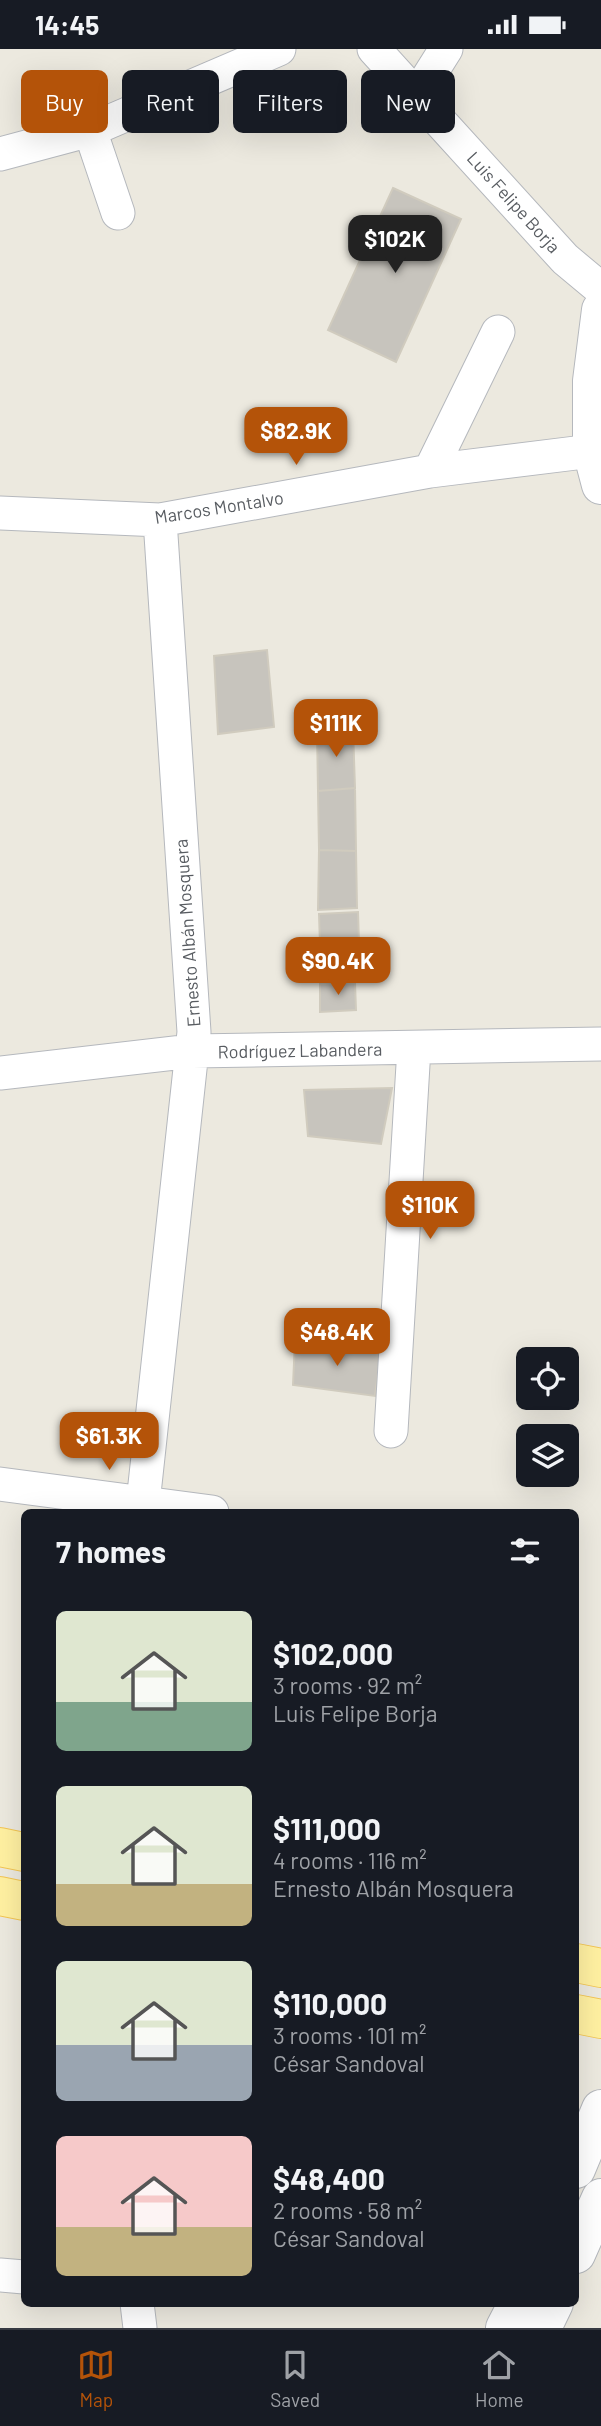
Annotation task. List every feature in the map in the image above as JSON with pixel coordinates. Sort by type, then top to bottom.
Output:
[{"type":"main road","points":[[0,1847],[21,1851]]},
{"type":"main road","points":[[0,1896],[21,1901]]},
{"type":"main road","points":[[579,1964],[601,1968]]},
{"type":"main road","points":[[579,2015],[601,2019]]},
{"type":"street","points":[[108,122],[279,49]]},
{"type":"street","name":"Luis Felipe Borja","points":[[374,49],[394,70]]},
{"type":"street","points":[[433,70],[446,49]]},
{"type":"street","points":[[0,154],[79,133]]},
{"type":"street","points":[[91,133],[118,213]]},
{"type":"street","name":"Luis Felipe Borja","points":[[451,133],[565,259],[601,289]]},
{"type":"street","points":[[598,461],[597,382],[601,310]]},
{"type":"street","points":[[430,471],[498,332]]},
{"type":"street","name":"Marcos Montalvo","points":[[0,513],[160,520],[430,471],[598,461]]},
{"type":"street","name":"Ernesto Albán Mosquera","points":[[143,1508],[194,1032],[160,520]]},
{"type":"street","name":"Rodríguez Labandera","points":[[0,1073],[192,1051],[601,1044]]},
{"type":"street","points":[[391,1431],[414,1048]]},
{"type":"street","points":[[0,1484],[143,1508]]},
{"type":"street","points":[[579,2247],[601,2198]]},
{"type":"street","points":[[0,2275],[21,2277]]},
{"type":"street","points":[[137,2307],[140,2328]]},
{"type":"street","points":[[505,2328],[516,2307]]},
{"type":"street","points":[[542,2328],[552,2307]]},
{"type":"building","points":[[393,188],[461,219],[396,362],[328,330]]},
{"type":"building","points":[[267,650],[274,727],[218,734],[214,656]]},
{"type":"building","points":[[317,728],[353,730],[355,788],[318,791]]},
{"type":"building","points":[[355,788],[356,851],[319,850],[318,791]]},
{"type":"building","points":[[319,850],[356,851],[357,908],[318,910]]},
{"type":"building","points":[[358,912],[360,975],[321,976],[319,914]]},
{"type":"building","points":[[355,983],[356,1010],[320,1012],[320,984]]},
{"type":"building","points":[[392,1088],[381,1144],[308,1136],[304,1090]]},
{"type":"building","points":[[295,1341],[381,1349],[375,1396],[293,1385]]}]
